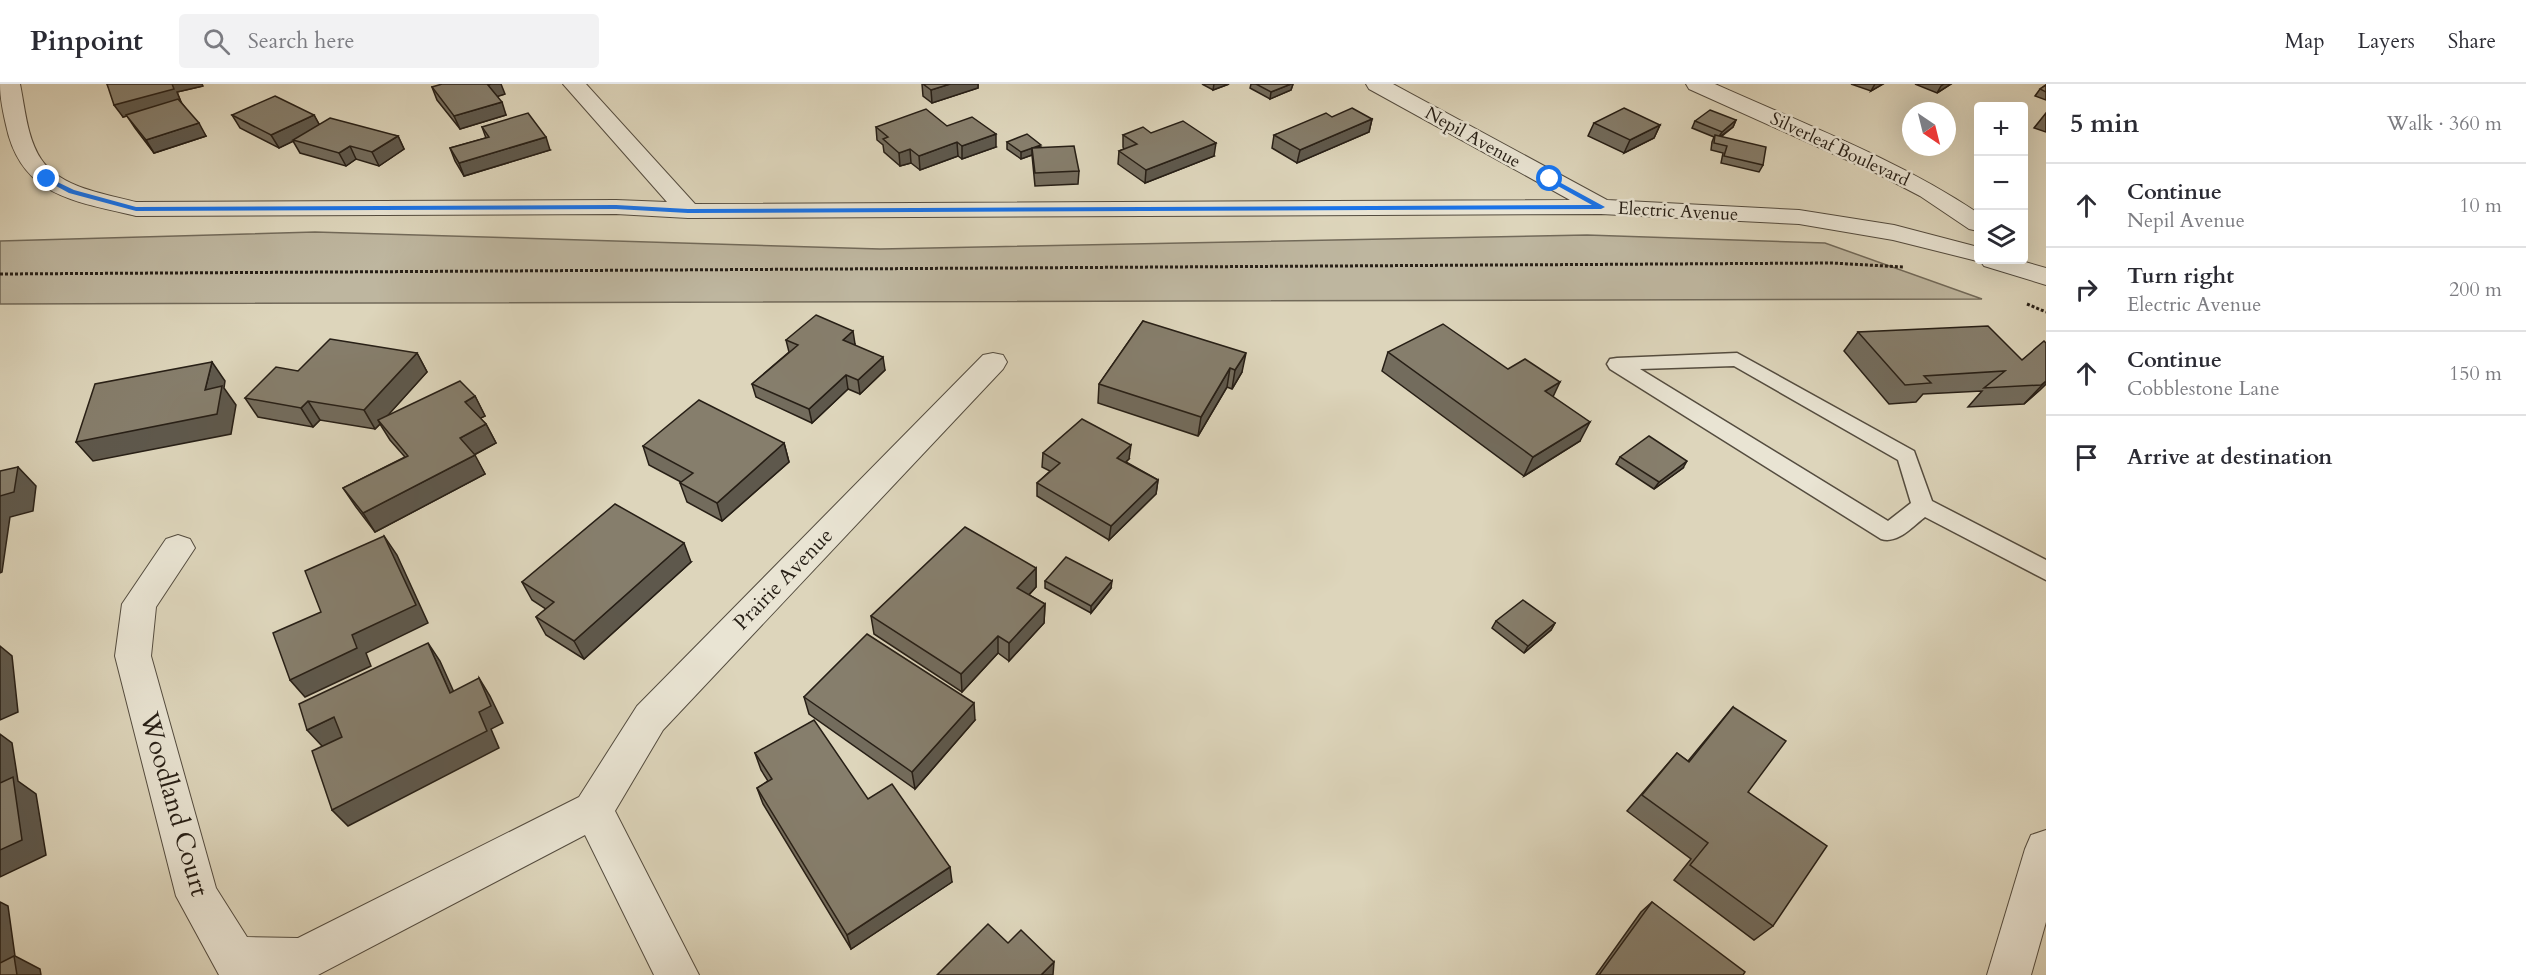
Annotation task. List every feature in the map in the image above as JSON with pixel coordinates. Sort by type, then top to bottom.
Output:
[{"type":"street","name":"Electric Avenue","points":[[9,84],[23,147],[30,163],[47,179],[72,191],[136,209],[616,207],[688,211],[1601,207],[1798,217],[1894,233],[1974,254]]},
{"type":"street","points":[[574,84],[688,211]]},
{"type":"street","name":"Nepil Avenue","points":[[1377,84],[1601,207]]},
{"type":"street","name":"Silverleaf Boulevard","points":[[1697,84],[1886,169],[1929,191],[1974,221]]},
{"type":"street","points":[[2020,264],[2046,277]]},
{"type":"street","name":"Prairie Avenue","points":[[593,810],[650,718],[993,362]]},
{"type":"street","name":"Woodland Court","points":[[178,548],[139,604],[133,656],[197,896],[235,959],[301,960],[593,810]]},
{"type":"street","points":[[593,810],[677,975]]},
{"type":"street","points":[[2009,975],[2046,849]]},
{"type":"lane","points":[[1923,506],[1889,533],[1617,364],[1737,359],[1907,456],[1923,506],[2046,571]]},
{"type":"path","points":[[0,274],[1833,262],[1904,267]]},
{"type":"path","points":[[2026,304],[2046,312]]},
{"type":"shaded area","points":[[315,232],[880,249],[1587,235],[1825,243],[1982,299],[0,304],[0,241]]},
{"type":"building","points":[[107,84],[172,84],[174,89],[114,105]]},
{"type":"building","points":[[442,84],[491,84],[488,85],[502,102],[454,116],[432,87]]},
{"type":"building","points":[[923,84],[950,84],[931,90]]},
{"type":"building","points":[[1256,84],[1291,84],[1271,92]]},
{"type":"building","points":[[275,96],[314,115],[271,135],[232,115]]},
{"type":"building","points":[[178,99],[199,123],[146,140],[126,115]]},
{"type":"building","points":[[1352,108],[1372,119],[1300,150],[1274,135],[1326,113],[1332,117]]},
{"type":"building","points":[[1624,108],[1660,125],[1630,140],[1594,123]]},
{"type":"building","points":[[926,109],[947,126],[972,117],[996,134],[962,146],[957,142],[919,156],[910,149],[899,153],[883,139],[888,137],[876,127]]},
{"type":"building","points":[[1710,110],[1736,120],[1722,132],[1695,121]]},
{"type":"building","points":[[528,113],[546,137],[459,163],[450,148],[489,137],[482,127]]},
{"type":"building","points":[[330,118],[398,136],[372,152],[350,146],[339,153],[293,140]]},
{"type":"building","points":[[1183,121],[1216,143],[1146,170],[1119,151],[1137,144],[1123,135],[1143,127],[1151,133]]},
{"type":"building","points":[[1027,134],[1041,145],[1021,152],[1007,142]]},
{"type":"building","points":[[1715,135],[1766,147],[1763,165],[1724,156],[1727,146],[1714,143]]},
{"type":"building","points":[[1074,146],[1079,171],[1035,173],[1032,148]]},
{"type":"building","points":[[816,315],[853,331],[843,340],[883,357],[858,380],[846,375],[809,409],[752,384],[798,345],[786,340]]},
{"type":"building","points":[[1143,321],[1246,353],[1235,370],[1230,368],[1201,417],[1099,384]]},
{"type":"building","points":[[1443,324],[1508,369],[1525,359],[1560,382],[1545,391],[1590,422],[1533,457],[1388,352]]},
{"type":"building","points":[[1988,326],[2022,360],[2044,341],[2046,343],[2046,381],[2041,385],[1984,388],[2005,371],[1924,376],[1931,383],[1905,385],[1858,332]]},
{"type":"building","points":[[330,339],[417,353],[364,410],[308,401],[301,408],[245,398],[276,367],[298,371]]},
{"type":"building","points":[[212,362],[205,390],[222,386],[217,414],[76,442],[95,384]]},
{"type":"building","points":[[460,381],[475,396],[465,402],[486,424],[460,438],[475,455],[363,513],[343,488],[408,456],[378,420]]},
{"type":"building","points":[[699,400],[784,443],[717,503],[680,483],[693,473],[643,446]]},
{"type":"building","points":[[1082,419],[1131,445],[1117,458],[1158,480],[1111,526],[1037,483],[1060,463],[1043,453]]},
{"type":"building","points":[[1649,436],[1687,461],[1659,482],[1620,457]]},
{"type":"building","points":[[18,467],[14,492],[0,496],[0,471]]},
{"type":"building","points":[[615,504],[684,543],[574,641],[536,617],[554,602],[522,582]]},
{"type":"building","points":[[965,527],[1036,568],[1017,588],[1045,604],[1009,643],[998,636],[961,674],[871,616]]},
{"type":"building","points":[[384,536],[416,605],[352,635],[357,648],[290,680],[273,633],[321,612],[305,571]]},
{"type":"building","points":[[1066,557],[1112,581],[1091,606],[1045,581]]},
{"type":"building","points":[[1523,600],[1555,623],[1528,646],[1496,621]]},
{"type":"building","points":[[867,634],[974,703],[912,772],[804,697]]},
{"type":"building","points":[[428,643],[450,693],[479,678],[491,706],[479,712],[487,731],[332,810],[312,751],[342,737],[334,717],[307,730],[299,704]]},
{"type":"building","points":[[1733,707],[1786,741],[1748,792],[1827,846],[1773,926],[1690,865],[1708,843],[1642,795],[1677,753],[1689,762]]},
{"type":"building","points":[[814,720],[868,799],[892,784],[950,867],[847,935],[757,788],[772,779],[755,753]]},
{"type":"building","points":[[13,777],[22,840],[0,850],[0,783]]},
{"type":"building","points":[[1652,902],[1745,972],[1743,975],[1599,975]]},
{"type":"building","points":[[988,924],[1008,943],[1021,930],[1054,962],[1041,975],[937,975]]},
{"type":"building","points":[[14,956],[17,975],[0,975],[0,963]]},
{"type":"route","points":[[47,179],[72,191],[136,209],[616,207],[688,211],[1601,207],[1550,179]]}]
